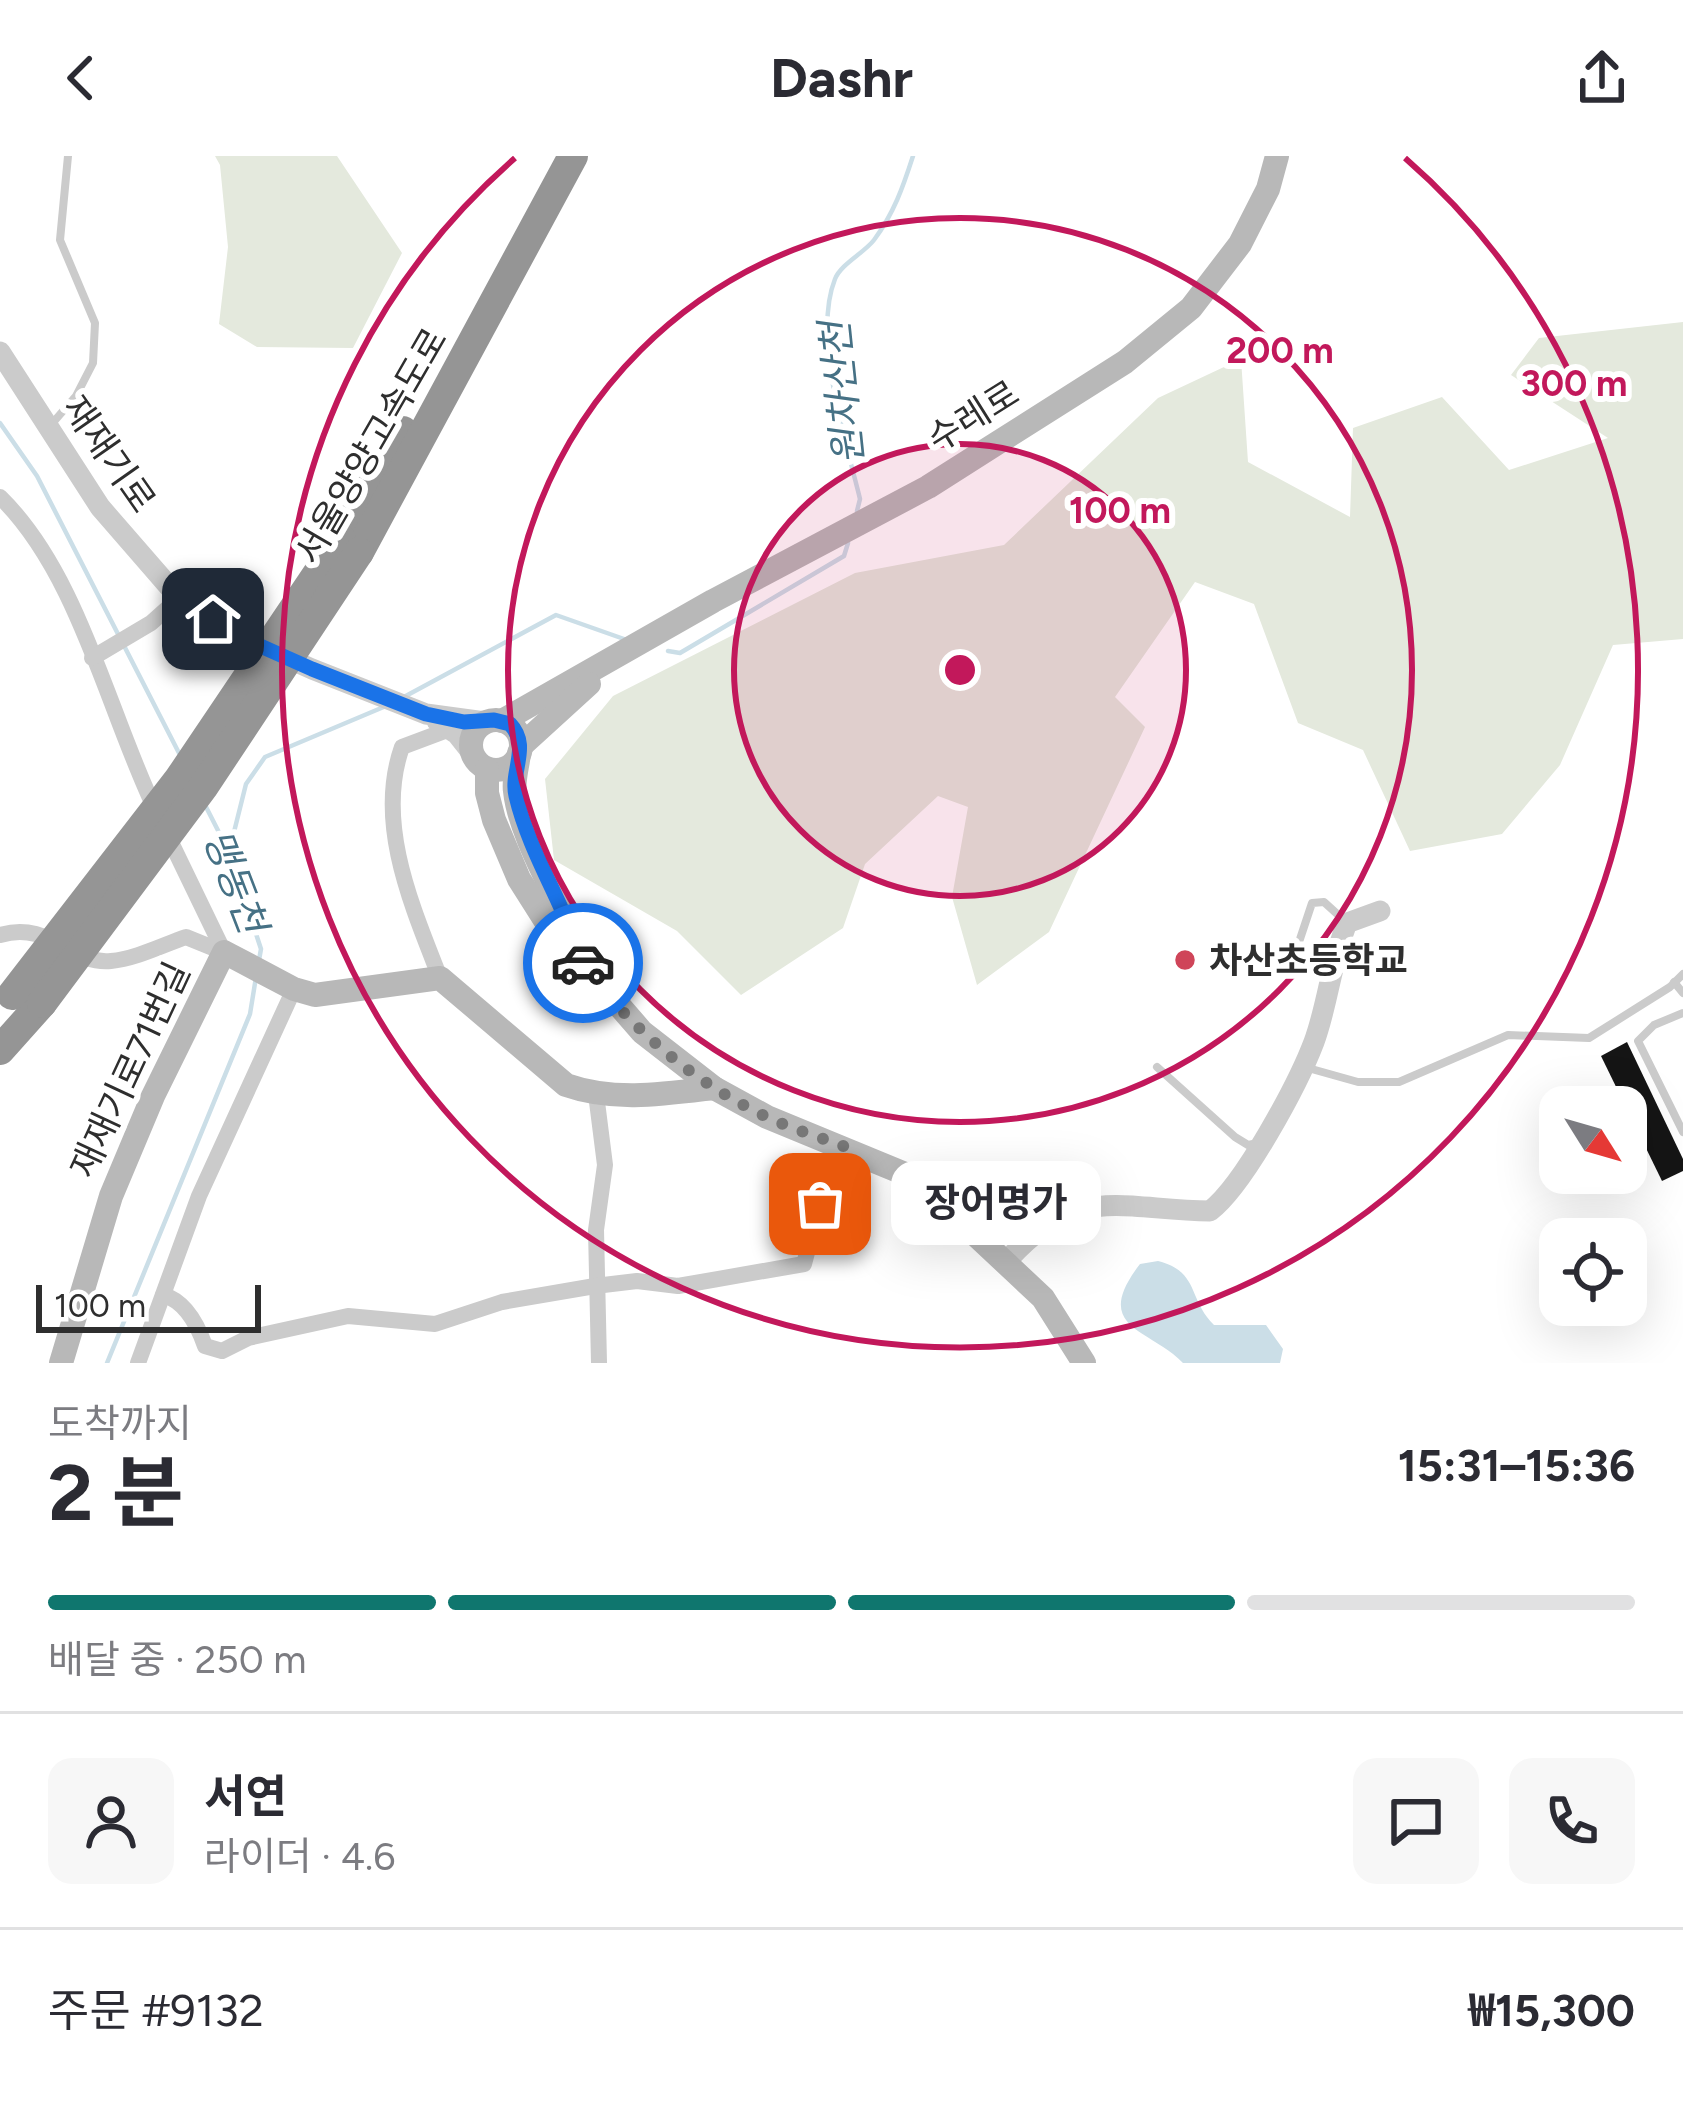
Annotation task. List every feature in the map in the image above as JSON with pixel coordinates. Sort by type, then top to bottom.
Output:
[{"type":"highway","name":"서울양양고속도로","points":[[350,546],[550,156]]},
{"type":"highway","name":"서울양양고속도로","points":[[0,1050],[18,1002],[350,546],[573,156]]},
{"type":"main road","name":"수레로","points":[[494,722],[928,487],[1125,362],[1192,308],[1240,244],[1268,189],[1277,156]]},
{"type":"main road","name":"수레로","points":[[520,750],[546,719],[628,651]]},
{"type":"main road","points":[[584,965],[572,926],[533,848],[514,790],[520,750],[516,730],[494,722],[472,735],[494,820],[519,879],[564,950],[584,965],[642,1032],[714,1088],[767,1118],[915,1178],[1052,1310],[1084,1363]]},
{"type":"main road","points":[[480,761],[507,768],[520,750]]},
{"type":"main road","points":[[224,952],[315,995],[440,978],[566,1085],[596,1094],[714,1088]]},
{"type":"main road","name":"재재기로71번길","points":[[61,1363],[111,1196],[153,1096],[224,952]]},
{"type":"street","name":"재재기로","points":[[0,352],[100,507],[179,598],[247,640],[426,714]]},
{"type":"street","name":"재재기로71번길","points":[[0,497],[38,540],[137,773],[224,952]]},
{"type":"street","points":[[92,658],[151,623],[179,598]]},
{"type":"street","points":[[426,714],[494,722]]},
{"type":"street","points":[[426,714],[450,729],[480,761]]},
{"type":"street","points":[[440,978],[406,891],[391,778],[402,747],[450,729]]},
{"type":"street","points":[[1006,1262],[1060,1215],[1090,1206],[1120,1203],[1210,1211],[1227,1198],[1314,1042],[1334,955],[1347,923],[1380,911]]},
{"type":"street","points":[[0,935],[20,929],[39,932],[94,960],[112,961],[186,937],[224,952]]},
{"type":"street","points":[[138,1363],[199,1196],[294,989]]},
{"type":"street","points":[[596,1094],[605,1165],[596,1230],[598,1363]]},
{"type":"street","points":[[164,1295],[173,1298],[197,1325],[205,1346],[222,1351],[248,1338],[348,1316],[435,1324],[502,1303],[595,1286],[637,1280],[678,1286],[804,1264],[820,1204],[846,1147]]},
{"type":"lane","points":[[49,427],[76,397],[93,363],[95,323],[60,240],[68,156]]},
{"type":"lane","points":[[1291,966],[1312,903],[1324,902],[1347,923]]},
{"type":"lane","points":[[1302,1066],[1358,1082],[1399,1082],[1508,1035],[1589,1037],[1683,974]]},
{"type":"lane","points":[[1674,982],[1683,993]]},
{"type":"lane","points":[[1683,1013],[1654,1025],[1638,1041],[1683,1132]]},
{"type":"lane","points":[[1157,1067],[1234,1137],[1248,1144],[1260,1143]]},
{"type":"shaded area","points":[[215,156],[337,156],[402,253],[353,348],[257,347],[219,324],[228,247],[220,165]]},
{"type":"shaded area","points":[[1683,322],[1683,639],[1613,645],[1560,765],[1502,834],[1410,851],[1363,750],[1298,723],[1254,604],[1195,582],[1115,697],[1145,727],[1049,932],[977,985],[952,897],[968,807],[938,796],[865,864],[843,928],[741,995],[677,931],[554,860],[545,779],[613,696],[855,573],[1004,545],[1158,398],[1241,359],[1248,462],[1350,517],[1353,428],[1442,397],[1509,470],[1608,438],[1511,375],[1539,338]]},
{"type":"shaded area","points":[[1158,1261],[1181,1272],[1214,1325],[1266,1325],[1283,1349],[1280,1363],[1183,1363],[1130,1325],[1121,1302],[1126,1285],[1140,1264]]},
{"type":"building","points":[[1627,1042],[1683,1159],[1683,1171],[1662,1181],[1647,1150],[1647,1086],[1616,1086],[1601,1056]]},
{"type":"waterway","name":"원차산천","points":[[857,511],[860,499],[829,359],[829,303],[838,274],[870,245],[887,220],[913,156]]},
{"type":"waterway","name":"맹동천","points":[[0,423],[37,476],[180,755]]},
{"type":"waterway","name":"원차산천","points":[[668,651],[680,653],[844,556],[848,543]]},
{"type":"waterway","name":"원차산천","points":[[402,698],[556,615],[624,639]]},
{"type":"waterway","name":"원차산천","points":[[229,852],[246,784],[265,757],[386,706]]},
{"type":"waterway","name":"맹동천","points":[[204,803],[229,852],[261,949],[259,960]]},
{"type":"waterway","name":"맹동천","points":[[107,1363],[250,1014],[256,977]]},
{"type":"way so far","points":[[583,963],[642,1032],[714,1088],[767,1118],[846,1147],[820,1204]]},
{"type":"place","name":"차산초등학교","points":[[1185,960]]},
{"type":"place","name":"장어명가","points":[[820,1204]]},
{"type":"route","points":[[213,619],[312,669],[426,714],[510,724],[521,746],[514,790],[533,848],[572,926],[583,963]]}]
